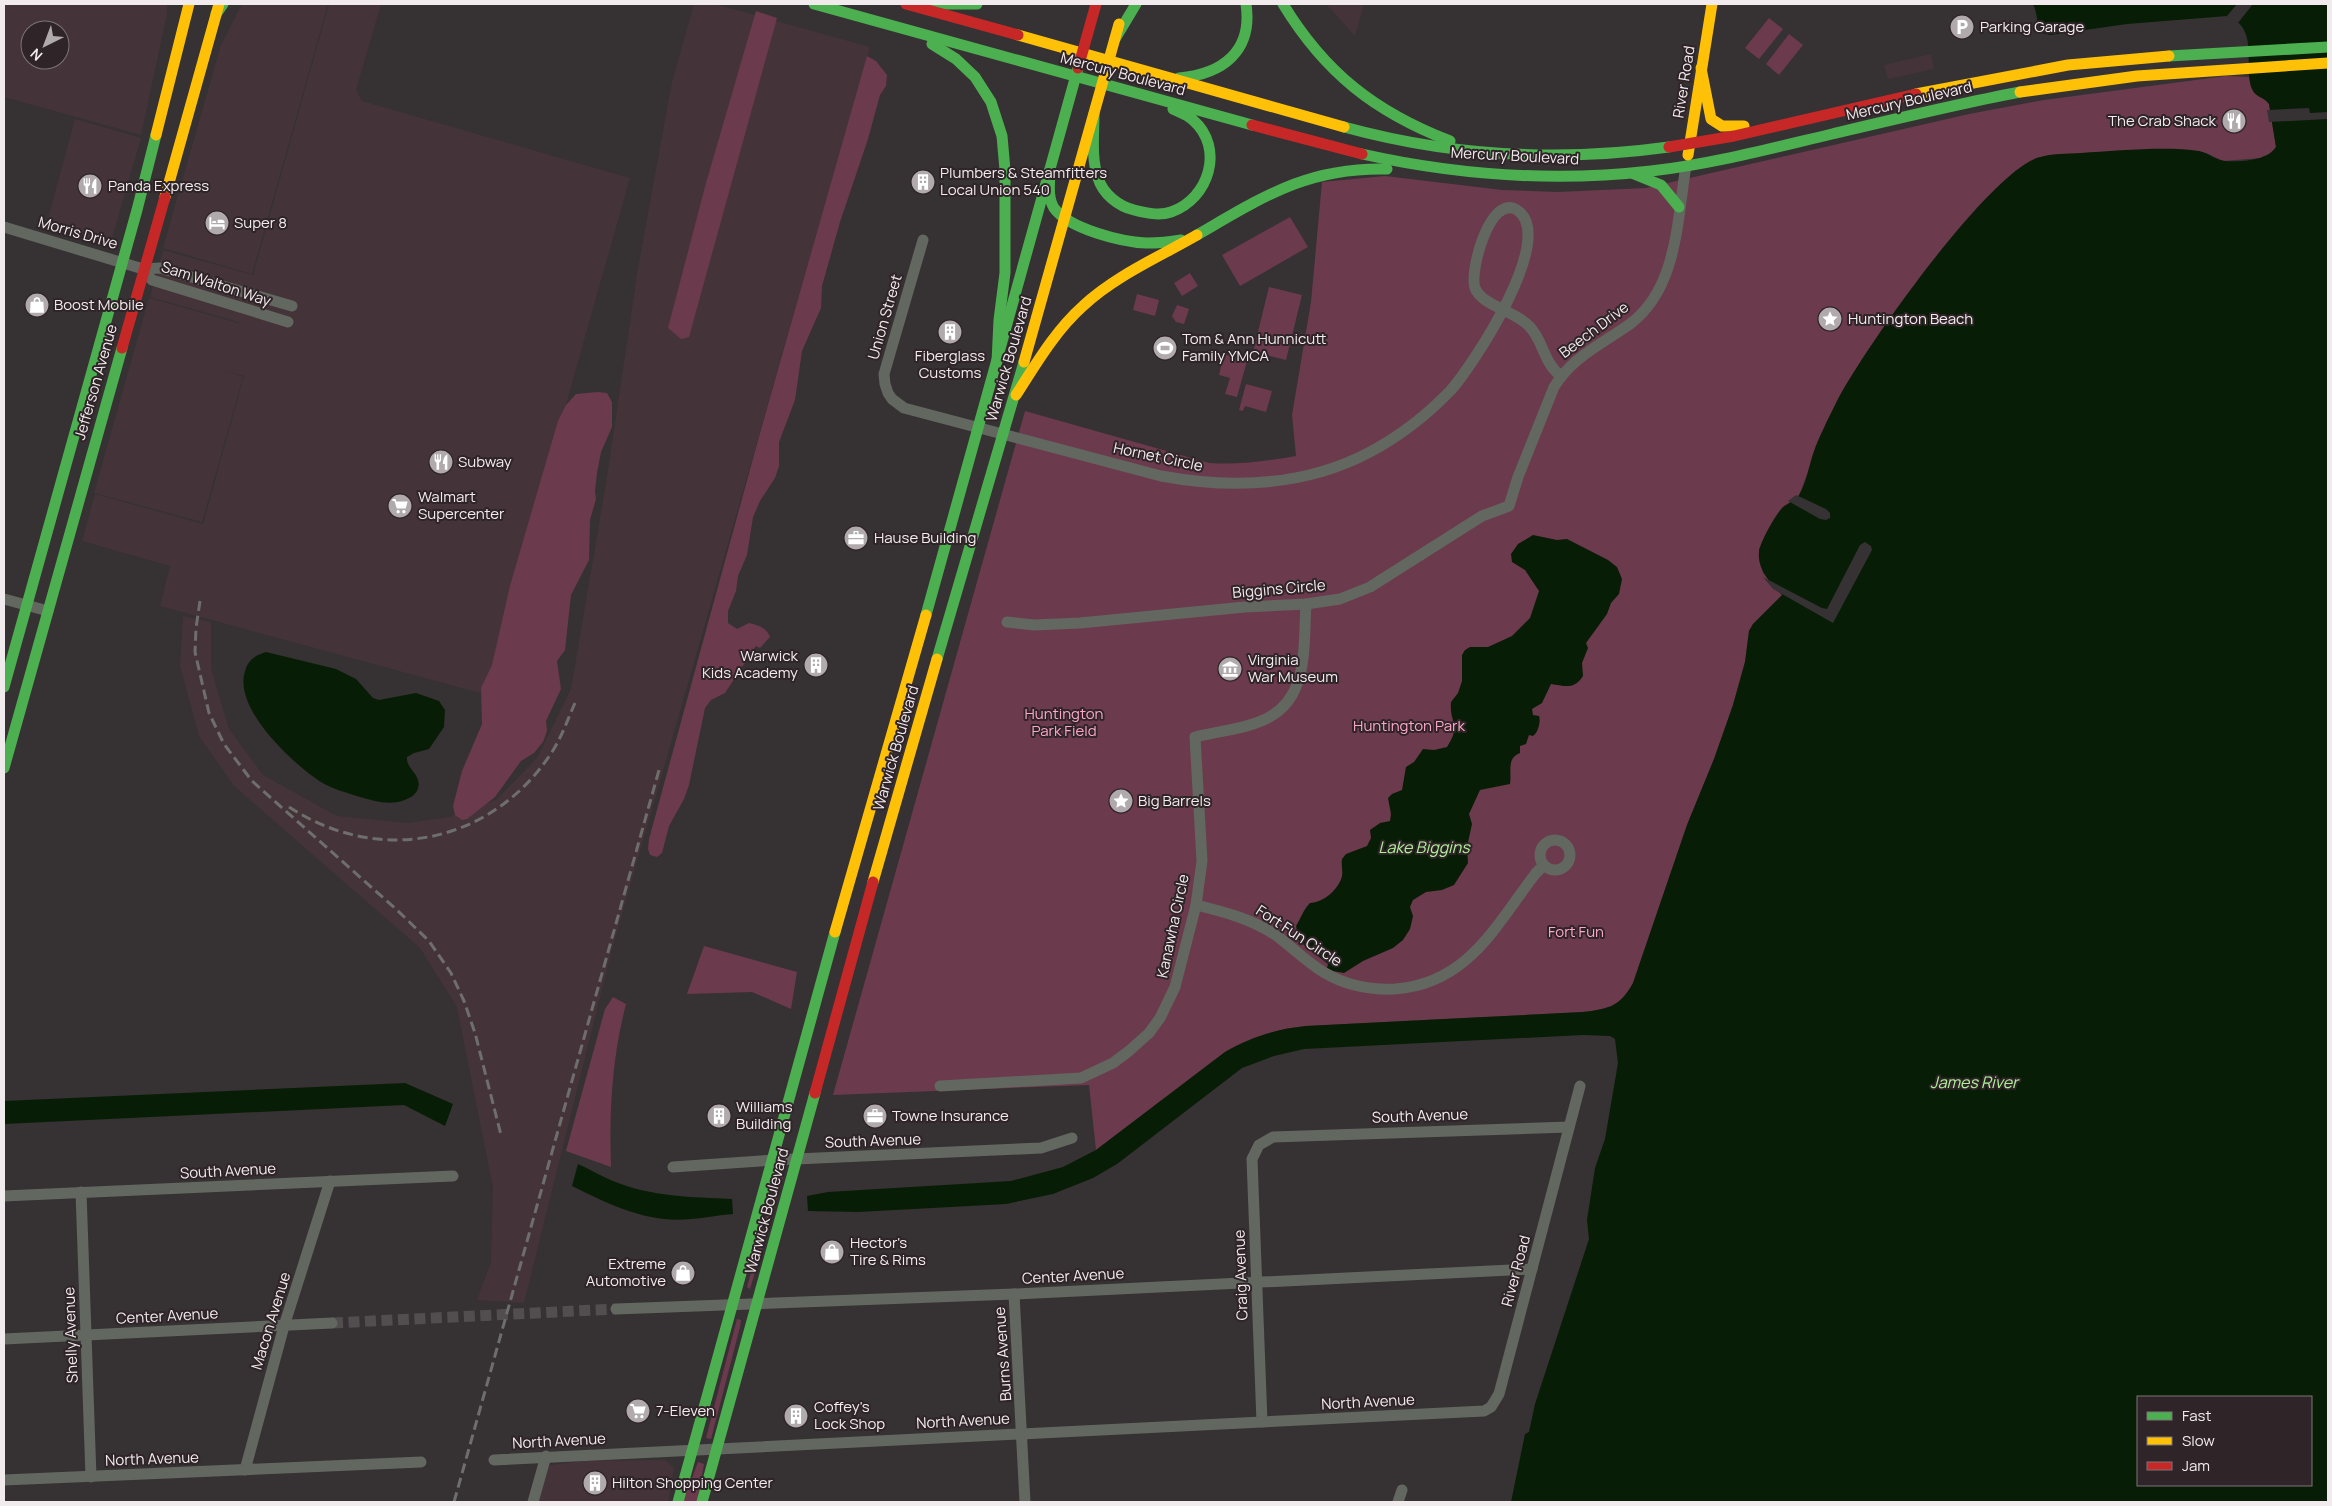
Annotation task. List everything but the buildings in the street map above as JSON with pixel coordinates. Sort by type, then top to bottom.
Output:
[{"type":"main road","name":"Jefferson Avenue","points":[[4,687],[155,143],[189,4]]},
{"type":"main road","name":"Jefferson Avenue","points":[[4,768],[217,9],[223,4]]},
{"type":"main road","points":[[814,4],[874,20],[937,46],[967,68],[984,89],[998,118],[1004,150],[1004,273],[998,320],[998,362]]},
{"type":"main road","points":[[934,4],[977,4]]},
{"type":"main road","name":"Warwick Boulevard","points":[[678,1502],[828,960],[998,362],[1096,4]]},
{"type":"main road","name":"Warwick Boulevard","points":[[702,1502],[881,855],[1016,395],[1125,4]]},
{"type":"main road","points":[[1115,39],[1136,4]]},
{"type":"main road","points":[[1167,78],[1198,76],[1224,65],[1230,60],[1240,48],[1248,32],[1249,13],[1246,4]]},
{"type":"main road","points":[[1283,4],[1312,49],[1343,80],[1367,100],[1415,127],[1491,154]]},
{"type":"main road","name":"River Road","points":[[1686,166],[1712,4]]},
{"type":"main road","name":"Mercury Boulevard","points":[[911,5],[1387,139],[1491,154],[1610,153],[1690,144],[2000,77],[2087,62],[2328,47]]},
{"type":"main road","name":"Mercury Boulevard","points":[[909,34],[1036,65],[1346,150],[1394,161],[1488,173],[1531,175],[1632,173],[1686,166],[2023,92],[2122,77],[2328,63]]},
{"type":"main road","points":[[1701,68],[1708,113],[1715,123],[1727,128],[1782,124]]},
{"type":"main road","points":[[1094,114],[1096,170],[1107,193],[1121,204],[1138,212],[1157,214],[1178,210],[1193,200],[1204,185],[1209,173],[1210,149],[1201,130],[1194,121],[1144,95]]},
{"type":"main road","points":[[1016,395],[1046,346],[1079,308],[1114,282],[1272,192],[1311,176],[1337,170],[1435,167]]},
{"type":"main road","points":[[1050,170],[1049,194],[1051,202],[1065,219],[1096,231],[1144,243],[1191,238]]},
{"type":"main road","points":[[1632,173],[1653,179],[1664,186],[1679,207]]},
{"type":"main road","points":[[936,581],[958,588]]},
{"type":"main road","points":[[860,848],[881,855]]},
{"type":"main road","points":[[828,960],[850,965]]},
{"type":"street","name":"Beech Drive","points":[[1504,310],[1517,279],[1528,236],[1524,217],[1513,208],[1499,210],[1494,214],[1485,234],[1473,279],[1474,286],[1482,298],[1530,326],[1536,334],[1546,360],[1561,376],[1574,361],[1634,320],[1654,298],[1668,268],[1686,166]]},
{"type":"street","name":"Morris Drive","points":[[4,227],[143,269]]},
{"type":"street","name":"Union Street","points":[[923,240],[884,374],[884,384],[892,399],[900,406],[979,428]]},
{"type":"street","name":"Sam Walton Way","points":[[143,269],[160,268],[292,306]]},
{"type":"street","name":"Sam Walton Way","points":[[143,269],[152,280],[288,322]]},
{"type":"street","name":"Hornet Circle","points":[[979,428],[1160,476],[1194,482],[1227,485],[1260,484],[1312,474],[1369,452],[1397,435],[1437,403],[1466,370],[1485,343],[1504,310]]},
{"type":"street","name":"Biggins Circle","points":[[1007,622],[1034,625],[1053,624],[1245,607],[1306,604],[1340,599],[1370,587],[1482,516],[1509,506],[1518,477],[1554,387],[1561,376]]},
{"type":"street","points":[[4,599],[48,611]]},
{"type":"street","name":"Kanawha Circle","points":[[940,1086],[1081,1078],[1115,1061],[1143,1039],[1160,1018],[1175,987],[1196,905],[1202,861],[1195,737],[1256,723],[1272,716],[1286,705],[1298,686],[1302,667],[1306,604]]},
{"type":"street","name":"Fort Fun Circle","points":[[1196,905],[1224,911],[1260,926],[1315,966],[1335,978],[1358,986],[1381,989],[1419,986],[1441,978],[1459,967],[1474,953],[1536,872],[1544,865]]},
{"type":"street","name":"River Road","points":[[1434,1414],[1484,1411],[1496,1401],[1580,1086]]},
{"type":"street","name":"South Avenue","points":[[1272,1137],[1569,1127]]},
{"type":"street","name":"Craig Avenue","points":[[1262,1422],[1252,1159],[1259,1145],[1272,1137]]},
{"type":"street","name":"South Avenue","points":[[673,1167],[774,1160],[1040,1148],[1072,1138]]},
{"type":"street","name":"South Avenue","points":[[4,1196],[453,1176]]},
{"type":"street","name":"Macon Avenue","points":[[245,1470],[284,1326],[330,1181]]},
{"type":"street","name":"Shelly Avenue","points":[[81,1192],[91,1476]]},
{"type":"street","name":"Center Avenue","points":[[616,1309],[1014,1294],[1532,1269]]},
{"type":"street","name":"Burns Avenue","points":[[1014,1294],[1025,1502]]},
{"type":"street","name":"Center Avenue","points":[[4,1339],[332,1323]]},
{"type":"street","name":"North Avenue","points":[[494,1460],[1434,1414]]},
{"type":"street","points":[[533,1502],[546,1456]]},
{"type":"street","name":"North Avenue","points":[[4,1480],[421,1462]]},
{"type":"street","points":[[1398,1502],[1402,1490]]},
{"type":"shaded area","points":[[4,4],[167,4],[167,14],[141,135],[4,97]]},
{"type":"shaded area","points":[[242,4],[328,4],[252,274],[163,248],[221,45]]},
{"type":"shaded area","points":[[329,4],[381,4],[356,90],[362,101],[630,178],[484,694],[160,606],[170,566],[82,541],[95,494],[203,524],[244,376],[225,371],[243,377],[202,522],[94,493],[149,298],[238,323],[239,325],[239,322],[150,297],[163,250],[253,275]]},
{"type":"shaded area","points":[[694,4],[715,4],[870,47],[612,949],[524,1303],[477,1300],[491,1262],[493,1187],[457,1007],[420,948],[234,786],[199,736],[180,666],[183,616],[211,622],[211,669],[229,729],[263,775],[337,816],[408,823],[449,817],[496,800],[537,758],[571,689],[607,477],[638,268],[672,82]]},
{"type":"shaded area","points":[[1326,4],[1364,4],[1355,36]]},
{"type":"shaded area","points":[[1931,54],[1934,69],[1888,79],[1884,65]]},
{"type":"shaded area","points":[[75,119],[141,138],[110,245],[46,226]]},
{"type":"shaded area","name":"Hilton Shopping Center","points":[[665,1460],[674,1468],[668,1502],[538,1502],[550,1465],[584,1461]]},
{"type":"green space","points":[[756,11],[777,18],[689,337],[681,339],[668,328],[706,183]]},
{"type":"green space","points":[[1769,18],[1783,29],[1759,59],[1745,48]]},
{"type":"green space","points":[[1789,34],[1803,45],[1779,75],[1766,64]]},
{"type":"green space","points":[[867,56],[876,61],[887,75],[886,86],[880,95],[868,139],[840,222],[822,286],[821,308],[802,351],[795,400],[779,442],[779,466],[775,478],[760,501],[753,517],[747,555],[738,576],[736,591],[728,611],[728,623],[737,629],[749,623],[764,629],[770,637],[760,648],[756,646],[725,693],[711,700],[705,708],[689,785],[684,799],[669,826],[662,853],[657,857],[650,855],[648,849],[649,839],[760,433]]},
{"type":"green space","name":"Huntington Park","points":[[2226,76],[2250,77],[2256,94],[2269,104],[2276,147],[2269,155],[2261,158],[2223,161],[2206,153],[2172,150],[2036,158],[2015,171],[1953,236],[1865,355],[1843,390],[1826,423],[1799,496],[1776,517],[1759,549],[1763,573],[1783,595],[1753,624],[1749,631],[1745,662],[1733,705],[1714,759],[1687,825],[1633,983],[1618,1002],[1600,1010],[1583,1012],[1306,1026],[1284,1029],[1254,1038],[1225,1052],[1096,1150],[1089,1085],[833,1095],[1025,411],[1209,463],[1253,462],[1296,456],[1292,415],[1311,302],[1322,182],[1385,176],[1502,190],[1558,192],[1646,188],[1969,114],[2044,100]]},
{"type":"green space","points":[[1290,217],[1308,247],[1240,286],[1222,255]]},
{"type":"green space","points":[[1190,273],[1198,286],[1182,296],[1174,283]]},
{"type":"green space","points":[[1269,287],[1302,295],[1286,360],[1253,352]]},
{"type":"green space","points":[[1137,294],[1159,300],[1155,316],[1133,310]]},
{"type":"green space","points":[[1177,305],[1189,309],[1184,324],[1176,322],[1172,316]]},
{"type":"green space","points":[[1224,354],[1247,361],[1237,397],[1225,394],[1230,378],[1219,375]]},
{"type":"green space","points":[[1246,384],[1272,391],[1266,412],[1245,406],[1243,411],[1239,410]]},
{"type":"green space","points":[[607,393],[612,402],[612,427],[601,452],[597,473],[596,499],[590,520],[589,560],[571,595],[565,650],[557,661],[561,689],[546,721],[547,731],[543,742],[534,753],[521,761],[495,797],[467,819],[462,820],[455,815],[453,806],[462,771],[482,724],[481,688],[492,665],[510,586],[558,421],[566,405],[576,394]]},
{"type":"green space","points":[[704,946],[797,972],[791,1009],[752,992],[687,994]]},
{"type":"green space","points":[[613,997],[626,1004],[617,1044],[612,1085],[611,1167],[566,1151],[605,1009]]},
{"type":"green space","points":[[779,1173],[784,1174],[750,1289],[747,1287]]},
{"type":"green space","points":[[737,1319],[741,1320],[740,1327],[711,1439],[706,1438]]},
{"type":"green space","points":[[698,1462],[704,1464],[697,1502],[683,1502]]},
{"type":"water","name":"James River","points":[[2033,4],[2328,4],[2328,1502],[1511,1502],[1525,1434],[1529,1432],[1535,1404],[1589,1239],[1587,1220],[1595,1168],[1605,1139],[1618,1063],[1615,1039],[1610,1036],[1583,1035],[1304,1049],[1274,1056],[1242,1068],[1117,1164],[1093,1178],[1053,1194],[1006,1204],[858,1212],[808,1211],[807,1196],[828,1192],[1011,1181],[1063,1167],[1096,1150],[1225,1052],[1254,1038],[1284,1029],[1306,1026],[1583,1012],[1600,1010],[1618,1002],[1633,983],[1687,825],[1714,759],[1733,705],[1745,662],[1749,631],[1753,624],[1782,595],[1773,586],[1760,565],[1759,552],[1762,542],[1783,507],[1799,495],[1818,441],[1850,378],[1871,345],[1927,268],[1988,197],[2015,172],[2037,158],[2059,154],[2171,149],[2199,151],[2221,160],[2238,161],[2260,158],[2272,152],[2276,147],[2269,104],[2255,94],[2252,89],[2247,38],[2244,29],[2227,16],[2127,24],[2050,35],[2042,33]]},
{"type":"water","name":"Lake Biggins","points":[[1533,535],[1557,540],[1567,539],[1608,560],[1617,567],[1622,579],[1619,594],[1611,603],[1607,614],[1586,643],[1588,648],[1582,663],[1583,676],[1576,683],[1569,686],[1551,684],[1542,703],[1532,709],[1533,715],[1539,716],[1539,727],[1533,736],[1529,735],[1526,744],[1520,746],[1520,753],[1513,758],[1510,766],[1510,784],[1480,790],[1469,814],[1472,824],[1467,847],[1468,863],[1454,885],[1442,890],[1426,892],[1413,900],[1410,907],[1413,916],[1410,929],[1403,940],[1393,948],[1363,961],[1344,973],[1333,971],[1327,968],[1328,964],[1299,941],[1296,926],[1310,903],[1325,898],[1338,886],[1342,876],[1342,859],[1346,854],[1367,846],[1371,838],[1370,830],[1380,823],[1390,821],[1391,814],[1388,798],[1402,790],[1406,767],[1414,762],[1423,749],[1434,750],[1447,747],[1454,733],[1451,702],[1458,693],[1462,681],[1462,655],[1465,650],[1470,647],[1488,647],[1512,636],[1530,618],[1539,591],[1525,570],[1512,562],[1511,554],[1518,544]]},
{"type":"water","points":[[266,652],[336,669],[356,679],[373,698],[379,700],[416,693],[439,701],[445,710],[444,727],[429,749],[407,757],[407,761],[419,783],[414,795],[402,801],[386,803],[340,791],[309,774],[282,750],[258,720],[249,705],[244,689],[244,675],[247,666],[254,657]]},
{"type":"water","points":[[405,1083],[453,1104],[445,1126],[404,1105],[4,1124],[4,1101]]},
{"type":"water","points":[[578,1164],[613,1181],[642,1190],[702,1198],[732,1199],[733,1214],[675,1220],[644,1216],[614,1206],[572,1186]]},
{"type":"pier","points":[[2237,4],[2253,4],[2238,23],[2227,16]]},
{"type":"pier","points":[[2309,108],[2310,113],[2328,112],[2328,119],[2269,122],[2267,110]]},
{"type":"pier","points":[[1796,495],[1826,509],[1830,513],[1830,518],[1826,520],[1820,519],[1788,501]]},
{"type":"pier","points":[[1865,542],[1871,546],[1872,550],[1833,623],[1773,589],[1763,577],[1827,609],[1860,545]]},
{"type":"tunnel","points":[[332,1323],[616,1309]]},
{"type":"railway","points":[[200,601],[195,652],[209,713],[224,744],[252,781],[397,910],[429,941],[451,973],[464,1001],[475,1033],[501,1135]]},
{"type":"railway","points":[[289,807],[324,825],[359,836],[395,840],[431,836],[465,826],[497,809],[525,785],[554,749],[575,703]]},
{"type":"railway","points":[[454,1502],[659,770]]},
{"type":"traffic: fast","points":[[216,14],[223,4]]},
{"type":"traffic: fast","points":[[814,4],[1252,125]]},
{"type":"traffic: fast","points":[[934,4],[977,4]]},
{"type":"traffic: fast","points":[[1115,39],[1136,4]]},
{"type":"traffic: fast","points":[[1179,78],[1195,76],[1209,71],[1232,57],[1245,35],[1247,21],[1246,4]]},
{"type":"traffic: fast","points":[[1283,4],[1299,29],[1316,50],[1354,87],[1398,117],[1450,141]]},
{"type":"traffic: fast","points":[[932,44],[956,59],[975,77],[991,102],[1002,136],[1005,170],[1005,273],[999,320],[997,362]]},
{"type":"traffic: fast","points":[[2169,56],[2328,47]]},
{"type":"traffic: fast","points":[[926,615],[1078,68]]},
{"type":"traffic: fast","points":[[1362,154],[1469,172],[1579,176],[1651,171],[1742,155],[2020,92]]},
{"type":"traffic: fast","points":[[1094,114],[1094,163],[1103,189],[1117,202],[1128,208],[1162,214],[1171,212],[1184,205],[1195,196],[1203,185],[1208,172],[1210,158],[1208,144],[1203,131],[1191,118],[1173,109]]},
{"type":"traffic: fast","points":[[1344,127],[1424,144],[1505,154],[1587,154],[1669,147]]},
{"type":"traffic: fast","points":[[4,687],[137,210],[156,135]]},
{"type":"traffic: fast","points":[[1197,235],[1243,208],[1287,187],[1309,179],[1333,173],[1387,169]]},
{"type":"traffic: fast","points":[[1050,170],[1049,189],[1052,204],[1061,215],[1071,222],[1097,233],[1136,242],[1155,243],[1181,240]]},
{"type":"traffic: fast","points":[[1634,174],[1661,185],[1679,207]]},
{"type":"traffic: fast","points":[[4,768],[122,348]]},
{"type":"traffic: fast","points":[[937,659],[1024,362]]},
{"type":"traffic: fast","points":[[678,1502],[835,932]]},
{"type":"traffic: fast","points":[[702,1502],[815,1093]]},
{"type":"traffic: slow","points":[[156,135],[189,4]]},
{"type":"traffic: slow","points":[[165,197],[219,4]]},
{"type":"traffic: slow","points":[[1688,155],[1712,4]]},
{"type":"traffic: slow","points":[[1024,362],[1119,24]]},
{"type":"traffic: slow","points":[[1018,35],[1344,127]]},
{"type":"traffic: slow","points":[[1916,94],[2068,65],[2169,56]]},
{"type":"traffic: slow","points":[[2020,92],[2137,76],[2328,63]]},
{"type":"traffic: slow","points":[[1701,68],[1711,119],[1722,126],[1744,126]]},
{"type":"traffic: slow","points":[[1016,395],[1055,337],[1083,306],[1123,276],[1197,235]]},
{"type":"traffic: slow","points":[[835,932],[926,615]]},
{"type":"traffic: slow","points":[[873,882],[937,659]]},
{"type":"traffic: jam","points":[[906,4],[1018,35]]},
{"type":"traffic: jam","points":[[1078,68],[1096,4]]},
{"type":"traffic: jam","points":[[1669,147],[1734,136],[1916,94]]},
{"type":"traffic: jam","points":[[1252,125],[1362,154]]},
{"type":"traffic: jam","points":[[122,348],[165,197]]},
{"type":"traffic: jam","points":[[815,1093],[873,882]]},
{"type":"place","name":"Parking Garage","points":[[1962,27]]},
{"type":"place","name":"The Crab Shack","points":[[2234,121]]},
{"type":"place","name":"Plumbers & Steamfitters Local Union 540","points":[[923,182]]},
{"type":"place","name":"Panda Express","points":[[90,186]]},
{"type":"place","name":"Super 8","points":[[217,223]]},
{"type":"place","name":"Boost Mobile","points":[[37,305]]},
{"type":"place","name":"Huntington Beach","points":[[1830,319]]},
{"type":"place","name":"Fiberglass Customs","points":[[950,332]]},
{"type":"place","name":"Tom & Ann Hunnicutt Family YMCA","points":[[1165,348]]},
{"type":"place","name":"Subway","points":[[441,462]]},
{"type":"place","name":"Walmart Supercenter","points":[[400,506]]},
{"type":"place","name":"Hause Building","points":[[856,538]]},
{"type":"place","name":"Warwick Kids Academy","points":[[816,665]]},
{"type":"place","name":"Virginia War Museum","points":[[1230,669]]},
{"type":"place","name":"Big Barrels","points":[[1121,801]]},
{"type":"place","name":"Williams Building","points":[[719,1116]]},
{"type":"place","name":"Towne Insurance","points":[[875,1116]]},
{"type":"place","name":"Hector's Tire & Rims","points":[[832,1252]]},
{"type":"place","name":"Extreme Automotive","points":[[683,1273]]},
{"type":"place","name":"7-Eleven","points":[[638,1411]]},
{"type":"place","name":"Coffey's Lock Shop","points":[[796,1416]]},
{"type":"place","name":"Hilton Shopping Center","points":[[595,1483]]},
{"type":"park label","name":"Huntington Park Field","points":[[1064,722]]},
{"type":"park label","name":"Fort Fun","points":[[1576,932]]}]
